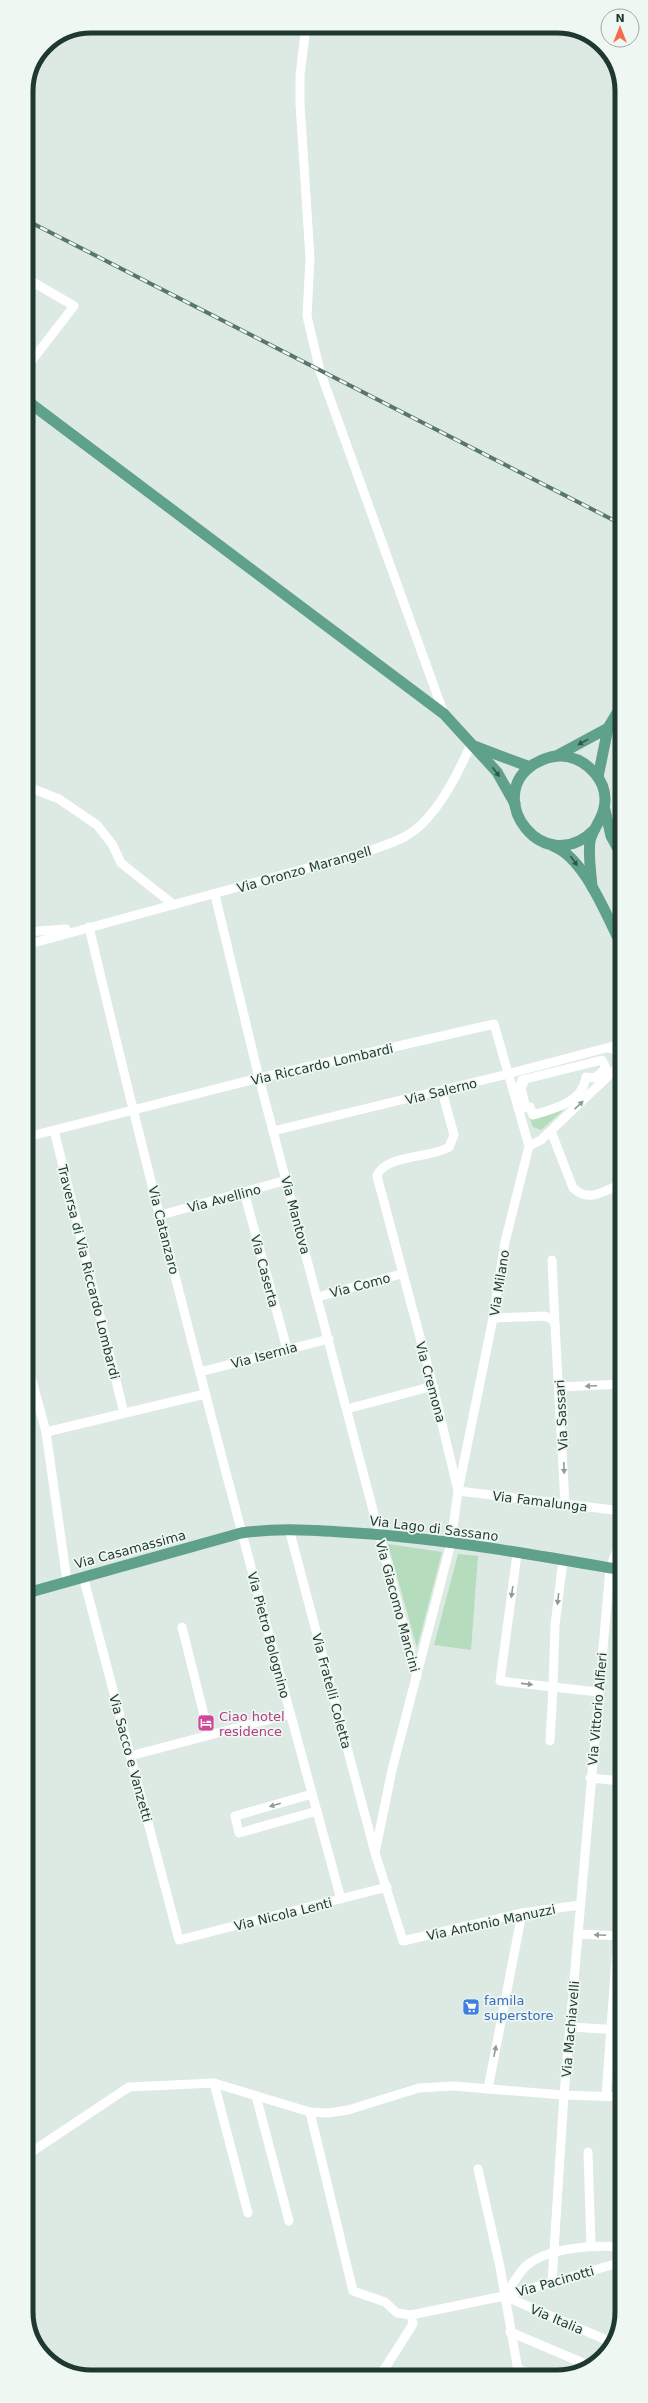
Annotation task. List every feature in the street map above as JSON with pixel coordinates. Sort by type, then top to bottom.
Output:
[{"type":"main road","points":[[33,405],[444,714],[497,772],[515,804]]},
{"type":"main road","points":[[598,777],[608,728],[615,716]]},
{"type":"main road","points":[[608,728],[558,756],[543,759],[530,767],[521,778],[516,790],[515,804],[518,818],[525,830],[536,839],[561,849],[571,856],[592,886],[615,932]]},
{"type":"main road","points":[[472,744],[530,767]]},
{"type":"main road","points":[[558,756],[581,761],[598,777],[604,791],[609,830],[615,842]]},
{"type":"main road","points":[[592,886],[590,840],[605,806]]},
{"type":"main road","points":[[548,844],[563,846],[577,842],[595,829]]},
{"type":"main road","name":"Via Lago di Sassano","points":[[241,1533],[267,1529],[289,1529],[379,1534],[451,1543],[615,1569]]},
{"type":"main road","name":"Via Casamassima","points":[[33,1591],[241,1533]]},
{"type":"street","points":[[305,33],[300,75],[300,104],[310,258],[308,316],[320,370],[444,714]]},
{"type":"street","points":[[33,282],[74,306],[33,359]]},
{"type":"street","name":"Via Oronzo Marangell","points":[[89,927],[215,895],[366,852],[407,836],[436,808],[462,766],[472,744]]},
{"type":"street","points":[[33,789],[59,799],[97,825],[112,844],[121,863],[174,905]]},
{"type":"street","name":"Via Mantova","points":[[215,895],[259,1078],[318,1297],[379,1534]]},
{"type":"street","points":[[33,931],[89,927]]},
{"type":"street","points":[[33,943],[89,927]]},
{"type":"street","name":"Via Catanzaro","points":[[89,927],[133,1110],[241,1533]]},
{"type":"street","name":"Via Riccardo Lombardi","points":[[33,1135],[259,1078],[494,1024],[529,1146]]},
{"type":"street","name":"Via Salerno","points":[[273,1131],[508,1074],[615,1046]]},
{"type":"street","points":[[608,1048],[615,1050]]},
{"type":"street","points":[[602,1060],[606,1068],[595,1078],[586,1077],[585,1086],[563,1106],[533,1115],[530,1107],[526,1108],[520,1085],[523,1084],[522,1080],[602,1060]]},
{"type":"street","points":[[529,1146],[541,1140],[615,1070]]},
{"type":"street","name":"Via Cremona","points":[[442,1090],[454,1135],[449,1147],[390,1164],[378,1171],[377,1176],[401,1274],[433,1386],[458,1491]]},
{"type":"street","name":"Traversa di Via Riccardo Lombardi","points":[[54,1130],[124,1413]]},
{"type":"street","points":[[550,1131],[573,1188],[579,1194],[587,1196],[615,1186]]},
{"type":"street","name":"Via Milano","points":[[375,1853],[392,1770],[451,1543],[458,1491],[493,1318],[505,1242],[529,1146]]},
{"type":"street","name":"Via Avellino","points":[[161,1215],[287,1180]]},
{"type":"street","name":"Via Caserta","points":[[244,1192],[287,1349]]},
{"type":"street","name":"Via Sassari","points":[[552,1260],[560,1387],[565,1504]]},
{"type":"street","name":"Via Como","points":[[318,1297],[401,1274]]},
{"type":"street","points":[[493,1318],[545,1316],[553,1320],[556,1325]]},
{"type":"street","name":"Via Isernia","points":[[200,1372],[329,1339]]},
{"type":"street","points":[[33,1384],[46,1432],[67,1581]]},
{"type":"street","points":[[560,1387],[615,1384]]},
{"type":"street","points":[[347,1409],[433,1386]]},
{"type":"street","points":[[46,1432],[205,1394]]},
{"type":"street","name":"Via Famalunga","points":[[458,1491],[615,1510]]},
{"type":"street","name":"Via Fratelli Coletta","points":[[289,1529],[375,1853],[403,1941]]},
{"type":"street","name":"Via Pietro Bolognino","points":[[241,1533],[341,1899]]},
{"type":"street","name":"Via Giacomo Mancini","points":[[379,1534],[417,1678]]},
{"type":"street","points":[[517,1554],[500,1681],[598,1692]]},
{"type":"street","points":[[550,1741],[555,1625],[563,1560]]},
{"type":"street","name":"Via Sacco e Vanzetti","points":[[83,1576],[179,1940]]},
{"type":"street","name":"Via Vittorio Alfieri","points":[[590,1778],[598,1692],[615,1576]]},
{"type":"street","points":[[182,1627],[209,1735]]},
{"type":"street","points":[[130,1756],[290,1714]]},
{"type":"street","points":[[590,1778],[615,1780]]},
{"type":"street","name":"Via Machiavelli","points":[[552,2281],[564,2095],[590,1778]]},
{"type":"street","points":[[312,1794],[235,1816],[236,1822],[239,1832],[316,1810]]},
{"type":"street","name":"Via Nicola Lenti","points":[[179,1940],[387,1887]]},
{"type":"street","name":"Via Antonio Manuzzi","points":[[403,1941],[522,1913],[580,1905]]},
{"type":"street","points":[[488,2089],[522,1913]]},
{"type":"street","points":[[578,1934],[615,1936]]},
{"type":"street","points":[[606,2096],[609,2029],[615,1973]]},
{"type":"street","points":[[570,2027],[615,2029]]},
{"type":"street","points":[[33,2151],[123,2089],[136,2086],[214,2083],[310,2112],[328,2113],[348,2110],[419,2088],[453,2086],[564,2095],[615,2097]]},
{"type":"street","points":[[214,2083],[248,2213]]},
{"type":"street","points":[[256,2096],[289,2221]]},
{"type":"street","points":[[310,2112],[353,2291],[386,2302],[397,2313],[411,2315],[504,2296]]},
{"type":"street","points":[[588,2152],[591,2245]]},
{"type":"street","points":[[478,2169],[518,2370]]},
{"type":"street","name":"Via Pacinotti","points":[[504,2296],[527,2266],[553,2253],[591,2245],[615,2247]]},
{"type":"street","name":"Via Pacinotti","points":[[504,2296],[615,2264]]},
{"type":"street","name":"Via Italia","points":[[504,2296],[607,2340]]},
{"type":"street","points":[[384,2370],[414,2324],[411,2315]]},
{"type":"street","points":[[510,2332],[584,2363]]},
{"type":"green space","points":[[577,1098],[541,1130],[533,1127],[526,1108],[533,1114]]},
{"type":"green space","points":[[388,1544],[442,1552],[417,1648]]},
{"type":"green space","points":[[458,1554],[478,1556],[471,1650],[434,1645]]},
{"type":"railway","points":[[33,224],[615,521]]},
{"type":"place","name":"Ciao hotel residence","points":[[206,1723]]},
{"type":"place","name":"famila superstore","points":[[471,2007]]}]
